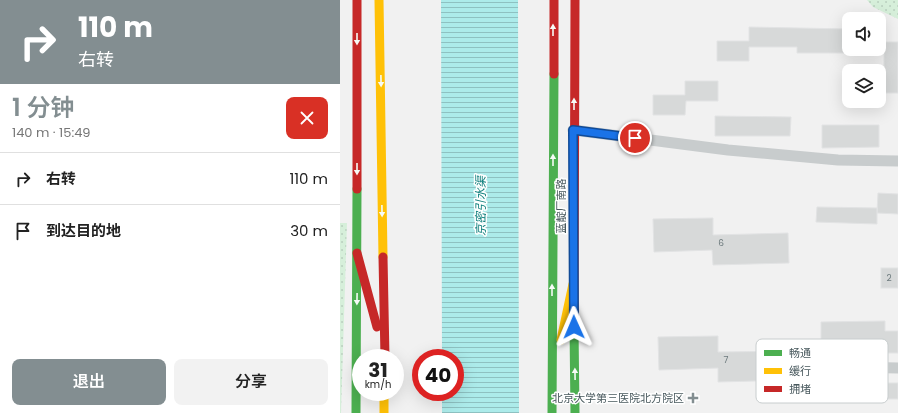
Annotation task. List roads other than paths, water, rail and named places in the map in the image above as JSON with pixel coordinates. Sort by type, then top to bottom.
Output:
[{"type":"main road","points":[[356,413],[357,0]]},
{"type":"main road","points":[[379,0],[385,349]]},
{"type":"main road","name":"蓝靛厂南路","points":[[552,413],[554,0]]},
{"type":"main road","name":"蓝靛厂南路","points":[[575,0],[573,130],[575,413]]},
{"type":"main road","points":[[357,253],[383,349]]},
{"type":"main road","points":[[552,381],[573,284]]},
{"type":"main road","points":[[384,401],[384,413]]},
{"type":"street","points":[[573,130],[728,150],[838,160],[898,161]]},
{"type":"street","points":[[888,368],[898,368]]},
{"type":"water","name":"京密引水渠","points":[[441,0],[518,0],[519,413],[442,413],[442,401],[464,401],[464,349],[442,349]]},
{"type":"place","name":"北京大学第三医院北方院区","points":[[693,398]]}]
